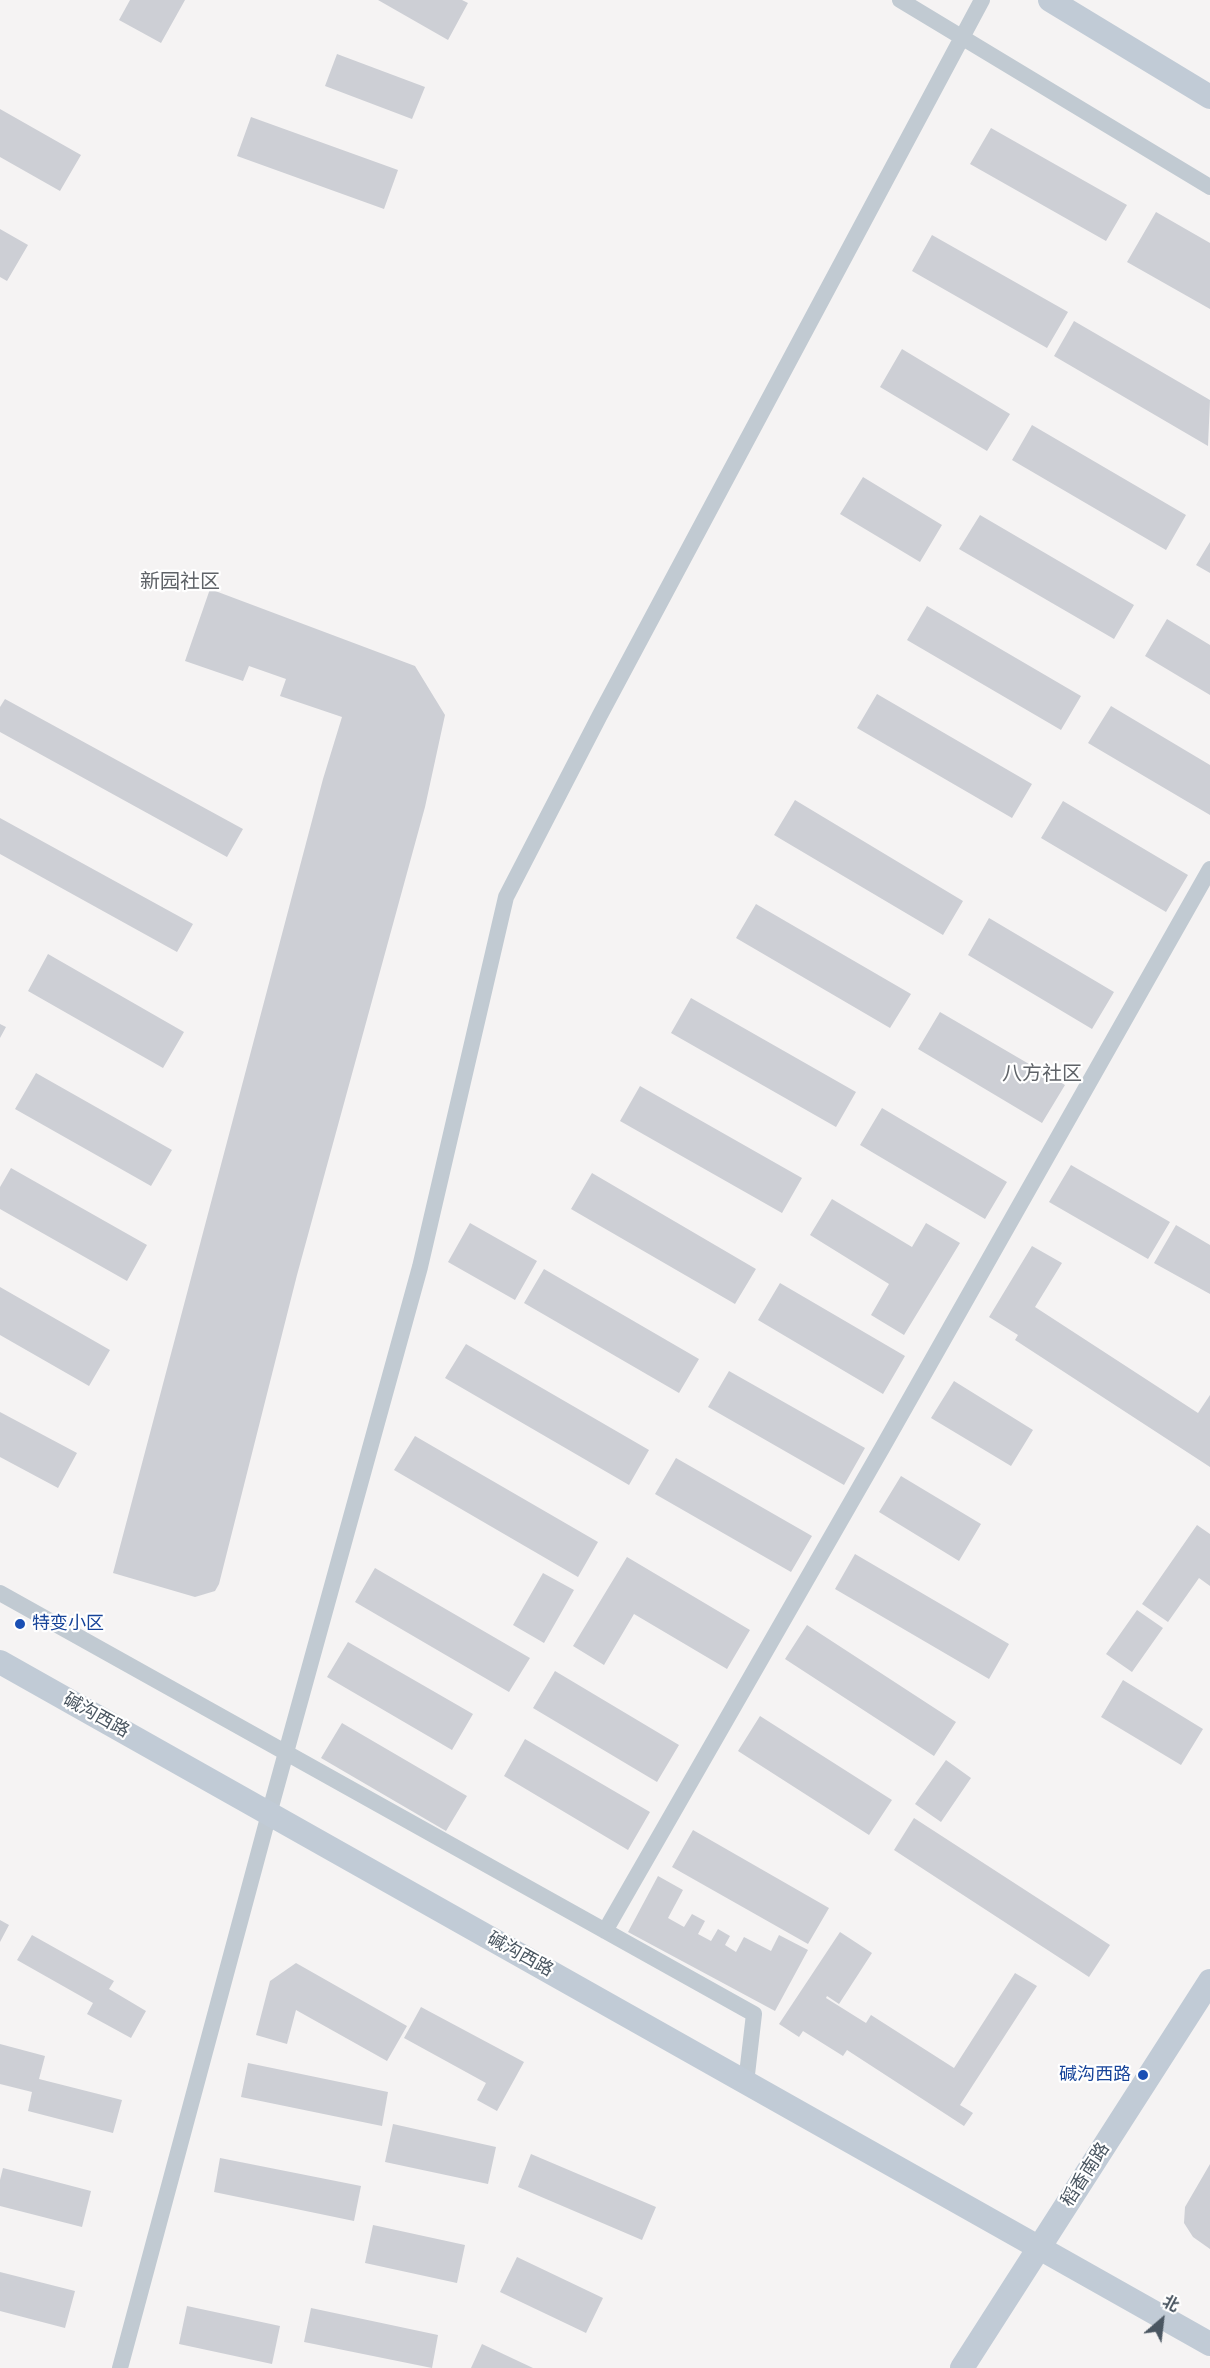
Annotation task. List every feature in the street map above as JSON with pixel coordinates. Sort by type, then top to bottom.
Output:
[{"type":"street","points":[[900,0],[1210,187]]},
{"type":"street","points":[[120,2368],[269,1814],[420,1267],[506,897],[611,694],[982,0]]},
{"type":"street","points":[[1050,0],[1210,97]]},
{"type":"street","points":[[606,1931],[1210,869]]},
{"type":"street","points":[[0,1593],[754,2014],[746,2083]]},
{"type":"street","name":"碱沟西路","points":[[0,1662],[1210,2344]]},
{"type":"street","name":"稻香南路","points":[[962,2368],[1210,1981]]},
{"type":"building","points":[[130,0],[185,0],[161,43],[119,20]]},
{"type":"building","points":[[378,0],[462,0],[468,3],[448,40]]},
{"type":"building","points":[[337,54],[425,87],[412,119],[325,86]]},
{"type":"building","points":[[0,109],[81,155],[60,191],[0,157]]},
{"type":"building","points":[[251,117],[398,170],[384,209],[237,156]]},
{"type":"building","points":[[991,128],[1127,205],[1106,241],[970,164]]},
{"type":"building","points":[[1156,212],[1210,243],[1210,309],[1127,262]]},
{"type":"building","points":[[0,229],[28,245],[7,281],[0,277]]},
{"type":"building","points":[[932,235],[1068,312],[1047,348],[912,271]]},
{"type":"building","points":[[1074,321],[1210,400],[1208,446],[1054,356]]},
{"type":"building","points":[[902,349],[1010,414],[987,451],[880,387]]},
{"type":"building","points":[[1032,425],[1186,515],[1166,550],[1012,460]]},
{"type":"building","points":[[863,477],[942,525],[920,562],[840,514]]},
{"type":"building","points":[[980,515],[1134,605],[1114,639],[959,549]]},
{"type":"building","points":[[1210,542],[1210,573],[1196,565]]},
{"type":"building","points":[[210,589],[415,666],[445,715],[425,807],[297,1275],[219,1584],[215,1591],[195,1597],[113,1573],[323,779],[342,717],[280,696],[286,679],[249,666],[243,681],[185,661]]},
{"type":"building","points":[[927,606],[1081,696],[1061,730],[907,640]]},
{"type":"building","points":[[1167,619],[1210,645],[1210,695],[1145,656]]},
{"type":"building","points":[[877,694],[1032,784],[1012,818],[857,728]]},
{"type":"building","points":[[5,699],[243,829],[227,857],[0,732],[0,707]]},
{"type":"building","points":[[1111,706],[1210,765],[1210,815],[1088,743]]},
{"type":"building","points":[[795,800],[963,901],[943,935],[774,835]]},
{"type":"building","points":[[1063,801],[1188,875],[1166,912],[1041,838]]},
{"type":"building","points":[[0,818],[193,924],[177,952],[0,854]]},
{"type":"building","points":[[756,904],[911,994],[890,1028],[736,938]]},
{"type":"building","points":[[989,918],[1114,992],[1092,1029],[968,955]]},
{"type":"building","points":[[48,954],[184,1032],[163,1068],[28,991]]},
{"type":"building","points":[[691,998],[856,1092],[836,1127],[671,1033]]},
{"type":"building","points":[[940,1012],[1065,1085],[1042,1123],[918,1049]]},
{"type":"building","points":[[0,1024],[6,1027],[0,1038]]},
{"type":"building","points":[[36,1073],[172,1150],[151,1186],[15,1109]]},
{"type":"building","points":[[640,1086],[802,1178],[782,1213],[620,1121]]},
{"type":"building","points":[[882,1108],[1007,1182],[985,1219],[860,1145]]},
{"type":"building","points":[[1071,1165],[1170,1222],[1148,1259],[1049,1202]]},
{"type":"building","points":[[11,1168],[147,1245],[127,1281],[0,1209],[0,1187]]},
{"type":"building","points":[[592,1173],[756,1269],[735,1304],[571,1209]]},
{"type":"building","points":[[832,1199],[912,1247],[926,1223],[960,1243],[904,1335],[871,1315],[889,1284],[810,1235]]},
{"type":"building","points":[[470,1223],[537,1261],[515,1300],[448,1262]]},
{"type":"building","points":[[1176,1225],[1210,1245],[1210,1294],[1154,1263]]},
{"type":"building","points":[[1032,1246],[1062,1263],[1035,1307],[1198,1413],[1210,1395],[1210,1467],[1015,1340],[1018,1335],[989,1317]]},
{"type":"building","points":[[544,1269],[699,1359],[679,1393],[524,1303]]},
{"type":"building","points":[[780,1283],[905,1356],[883,1394],[758,1320]]},
{"type":"building","points":[[0,1287],[110,1350],[89,1386],[0,1335]]},
{"type":"building","points":[[466,1344],[649,1450],[629,1485],[445,1378]]},
{"type":"building","points":[[729,1371],[865,1448],[844,1485],[708,1407]]},
{"type":"building","points":[[954,1381],[1033,1430],[1011,1466],[931,1418]]},
{"type":"building","points":[[0,1412],[77,1453],[58,1488],[0,1457]]},
{"type":"building","points":[[415,1436],[598,1542],[578,1577],[394,1470]]},
{"type":"building","points":[[676,1458],[812,1536],[791,1572],[655,1494]]},
{"type":"building","points":[[901,1476],[981,1524],[959,1561],[879,1512]]},
{"type":"building","points":[[1197,1525],[1210,1534],[1210,1586],[1199,1578],[1168,1622],[1142,1604]]},
{"type":"building","points":[[855,1554],[1009,1644],[989,1679],[835,1589]]},
{"type":"building","points":[[627,1557],[750,1630],[727,1669],[634,1614],[604,1665],[573,1646]]},
{"type":"building","points":[[375,1568],[530,1658],[509,1692],[355,1602]]},
{"type":"building","points":[[543,1573],[574,1590],[544,1643],[513,1625]]},
{"type":"building","points":[[1137,1610],[1163,1628],[1132,1672],[1106,1654]]},
{"type":"building","points":[[807,1625],[956,1722],[934,1756],[785,1659]]},
{"type":"building","points":[[348,1642],[473,1714],[452,1750],[327,1677]]},
{"type":"building","points":[[555,1671],[679,1745],[657,1782],[533,1708]]},
{"type":"building","points":[[1123,1680],[1203,1729],[1181,1765],[1101,1717]]},
{"type":"building","points":[[760,1716],[892,1800],[869,1835],[738,1751]]},
{"type":"building","points":[[342,1723],[467,1796],[446,1831],[321,1758]]},
{"type":"building","points":[[525,1739],[650,1812],[628,1850],[504,1776]]},
{"type":"building","points":[[946,1760],[971,1778],[941,1822],[915,1804]]},
{"type":"building","points":[[914,1818],[1110,1945],[1089,1977],[894,1850]]},
{"type":"building","points":[[693,1830],[829,1908],[808,1944],[672,1867]]},
{"type":"building","points":[[658,1876],[683,1890],[668,1918],[684,1927],[692,1914],[705,1921],[698,1934],[711,1941],[718,1929],[730,1936],[725,1945],[736,1952],[744,1937],[771,1951],[779,1935],[808,1950],[775,2011],[628,1932]]},
{"type":"building","points":[[0,1920],[9,1925],[0,1942]]},
{"type":"building","points":[[840,1932],[872,1953],[839,2004],[827,1996],[826,1998],[866,2023],[871,2015],[954,2068],[1015,1973],[1037,1986],[960,2105],[973,2113],[964,2126],[847,2050],[843,2056],[803,2031],[799,2037],[779,2024]]},
{"type":"building","points":[[32,1935],[114,1981],[109,1989],[146,2011],[131,2038],[87,2014],[93,2003],[17,1960]]},
{"type":"building","points":[[296,1963],[407,2026],[387,2061],[296,2010],[287,2044],[256,2035],[270,1981]]},
{"type":"building","points":[[421,2007],[524,2062],[497,2111],[477,2100],[486,2083],[404,2038]]},
{"type":"building","points":[[0,2044],[45,2056],[39,2079],[122,2100],[113,2133],[28,2111],[32,2092],[0,2084]]},
{"type":"building","points":[[248,2063],[388,2092],[382,2126],[241,2097]]},
{"type":"building","points":[[393,2124],[496,2147],[488,2184],[385,2162]]},
{"type":"building","points":[[531,2154],[656,2207],[642,2240],[518,2187]]},
{"type":"building","points":[[220,2158],[361,2186],[354,2221],[214,2192]]},
{"type":"building","points":[[1210,2164],[1210,2249],[1193,2237],[1184,2223],[1185,2207]]},
{"type":"building","points":[[3,2168],[91,2191],[82,2227],[0,2206],[0,2180]]},
{"type":"building","points":[[373,2225],[465,2245],[457,2283],[365,2263]]},
{"type":"building","points":[[517,2257],[603,2298],[586,2333],[500,2292]]},
{"type":"building","points":[[0,2272],[75,2291],[65,2328],[0,2311]]},
{"type":"building","points":[[187,2306],[280,2326],[272,2364],[179,2344]]},
{"type":"building","points":[[311,2308],[438,2335],[432,2368],[304,2342]]},
{"type":"building","points":[[482,2344],[533,2368],[471,2368]]},
{"type":"place","name":"特变小区","points":[[20,1624]]},
{"type":"place","name":"碱沟西路","points":[[1143,2075]]},
{"type":"district","name":"新园社区","points":[[180,583]]},
{"type":"district","name":"八方社区","points":[[1042,1075]]}]
